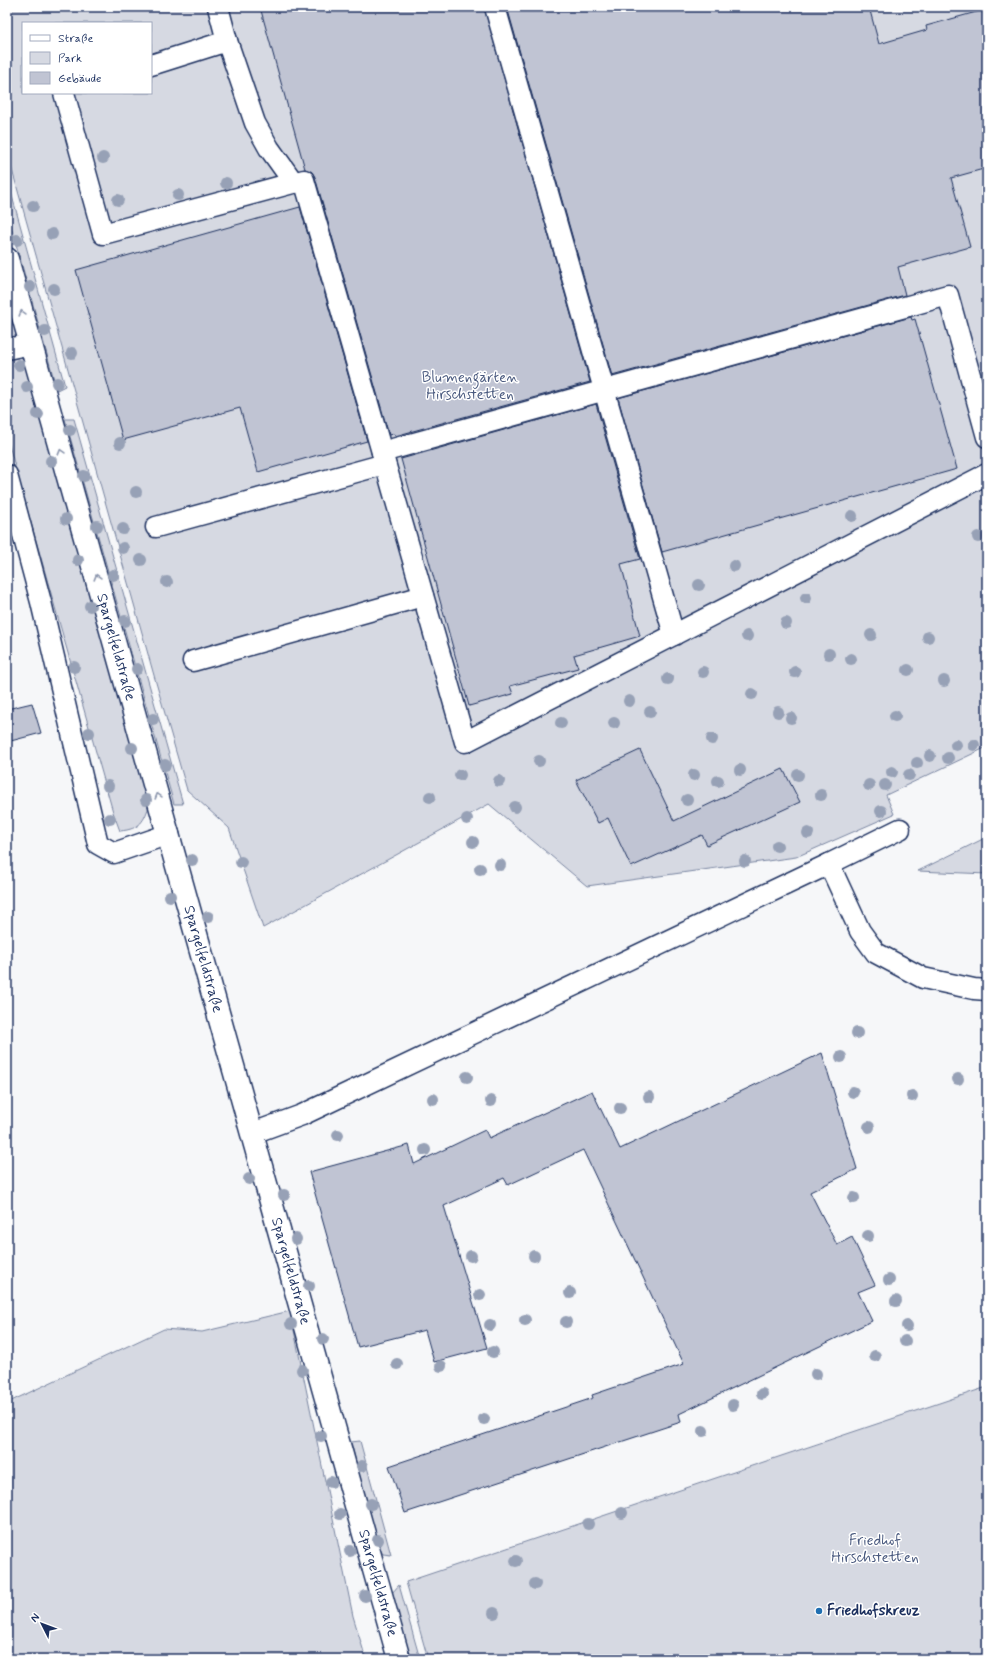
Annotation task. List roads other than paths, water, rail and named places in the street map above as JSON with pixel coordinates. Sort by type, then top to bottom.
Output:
[{"type":"street","name":"Spargelfeldstraße","points":[[7,259],[253,1133],[375,1578],[399,1659]]},
{"type":"lane","points":[[218,7],[227,41],[255,122],[270,148],[294,183]]},
{"type":"lane","points":[[495,7],[674,635]]},
{"type":"lane","points":[[152,65],[227,41]]},
{"type":"lane","points":[[64,94],[103,234],[304,180],[465,742],[987,474]]},
{"type":"lane","points":[[156,527],[604,390],[948,295],[987,437]]},
{"type":"lane","points":[[7,349],[31,344]]},
{"type":"lane","points":[[7,475],[41,602],[98,844],[114,853],[169,834]]},
{"type":"lane","points":[[193,660],[423,596]]},
{"type":"lane","points":[[253,1133],[302,1115],[830,864],[900,829]]},
{"type":"lane","points":[[830,864],[860,931],[876,952],[923,978],[974,989],[987,990]]},
{"type":"place","name":"Friedhofskreuz","points":[[819,1611]]},
{"type":"park label","name":"Blumengärten Hirschstetten","points":[[470,386]]},
{"type":"park label","name":"Friedhof Hirschstetten","points":[[875,1550]]}]
